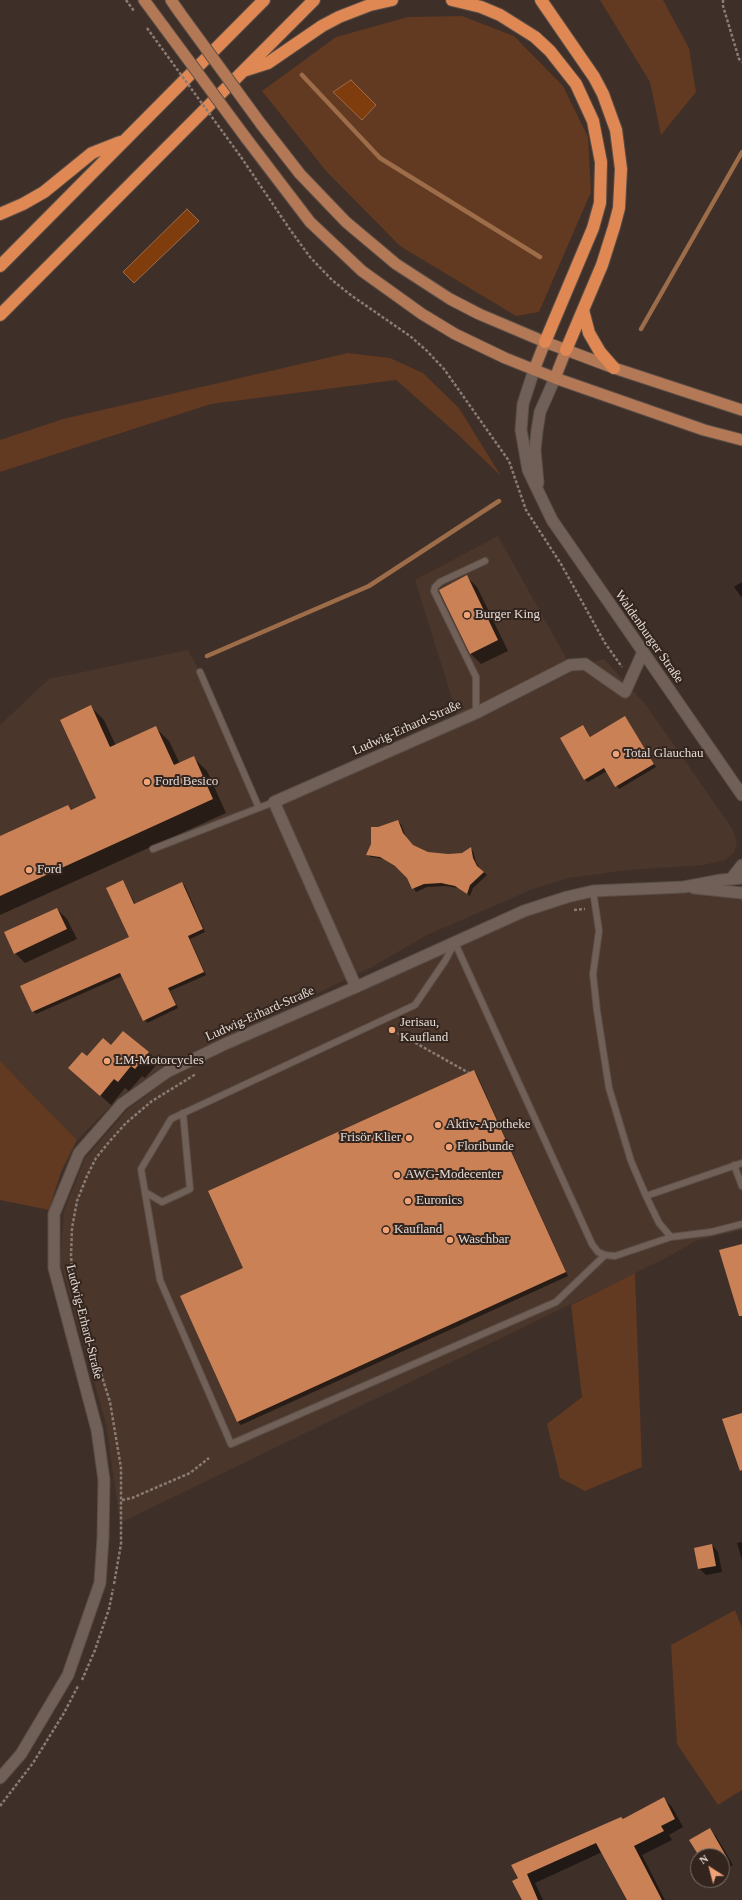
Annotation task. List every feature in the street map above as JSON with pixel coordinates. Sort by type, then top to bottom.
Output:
[{"type":"highway","points":[[0,266],[264,0]]},
{"type":"highway","points":[[0,315],[314,0]]},
{"type":"highway","points":[[242,71],[268,63],[322,26],[339,17],[370,5],[392,0]]},
{"type":"highway","points":[[452,0],[481,7],[500,15],[535,37],[550,51],[572,78],[586,102],[593,121],[601,162],[600,203],[593,228],[545,342]]},
{"type":"highway","points":[[541,0],[594,77],[610,112],[620,149],[621,169],[619,208],[602,265],[566,350]]},
{"type":"highway","points":[[0,214],[23,204],[44,192],[92,153],[125,140]]},
{"type":"highway","points":[[583,310],[589,333],[600,352],[614,368]]},
{"type":"main road","points":[[144,0],[310,222],[362,271],[422,314],[456,334],[505,358],[555,378],[704,430],[742,440]]},
{"type":"main road","points":[[171,0],[261,124],[296,169],[322,199],[346,222],[391,260],[450,299],[508,327],[614,368],[742,410]]},
{"type":"main road","points":[[534,370],[545,342]]},
{"type":"main road","points":[[555,378],[566,350]]},
{"type":"street","name":"Waldenburger Straße","points":[[534,370],[523,404],[521,430],[528,470],[552,520],[562,537],[742,795]]},
{"type":"street","name":"Waldenburger Straße","points":[[539,491],[535,450],[537,430],[540,412],[555,378]]},
{"type":"street","name":"Ludwig-Erhard-Straße","points":[[274,802],[476,714],[570,665],[585,664],[625,692],[643,652]]},
{"type":"street","points":[[274,802],[356,987]]},
{"type":"street","points":[[736,878],[742,865]]},
{"type":"street","name":"Ludwig-Erhard-Straße","points":[[0,1778],[21,1754],[68,1675],[100,1583],[103,1538],[104,1480],[97,1430],[54,1268],[54,1214],[79,1153],[122,1104],[167,1072],[225,1044],[524,911],[567,897],[593,891],[684,887],[736,878]]},
{"type":"street","name":"Ludwig-Erhard-Straße","points":[[684,887],[742,893]]},
{"type":"lane","points":[[476,714],[476,677],[434,592],[435,587],[440,582],[485,561]]},
{"type":"lane","points":[[200,672],[259,808]]},
{"type":"lane","points":[[153,849],[274,802]]},
{"type":"lane","points":[[593,891],[599,932],[593,974],[609,1088],[631,1161],[659,1223],[671,1237]]},
{"type":"lane","points":[[455,943],[445,961],[415,1005],[171,1118],[141,1169],[160,1280],[231,1444],[556,1302],[605,1255]]},
{"type":"lane","points":[[455,943],[592,1244],[598,1252],[605,1255],[615,1256],[671,1237],[710,1232],[742,1224]]},
{"type":"lane","points":[[145,1192],[162,1202],[190,1189],[182,1113]]},
{"type":"lane","points":[[646,1196],[742,1163]]},
{"type":"lane","points":[[734,1165],[742,1186]]},
{"type":"path","points":[[723,0],[723,6],[739,59],[742,62]]},
{"type":"path","points":[[147,28],[241,157],[310,257],[332,280],[364,305],[410,336],[444,369],[509,461],[526,510],[561,564],[605,643],[631,678]]},
{"type":"path","points":[[568,911],[596,908]]},
{"type":"path","points":[[378,1022],[469,1072]]},
{"type":"path","points":[[0,1806],[33,1763],[64,1714],[95,1650],[109,1609],[121,1544],[121,1468],[110,1402],[100,1366],[80,1307],[73,1279],[71,1256],[72,1228],[78,1202],[87,1176],[96,1158],[126,1123],[152,1101],[202,1071]]},
{"type":"path","points":[[122,1500],[132,1498],[190,1473],[209,1458]]},
{"type":"shaded area","points":[[600,0],[663,0],[689,48],[696,92],[661,135],[650,82]]},
{"type":"shaded area","points":[[462,16],[514,36],[563,86],[588,137],[591,192],[539,312],[516,316],[400,246],[326,171],[262,91],[336,37],[408,17]]},
{"type":"shaded area","points":[[351,80],[376,105],[362,120],[333,92]]},
{"type":"shaded area","points":[[187,209],[199,221],[134,283],[123,272]]},
{"type":"shaded area","points":[[348,353],[390,358],[423,373],[459,408],[501,476],[454,431],[396,380],[211,404],[0,472],[0,440],[63,419]]},
{"type":"shaded area","points":[[498,536],[570,665],[585,664],[604,659],[646,705],[732,828],[737,842],[734,853],[725,860],[704,865],[628,870],[569,878],[533,889],[427,935],[372,967],[165,1067],[120,1097],[77,1140],[0,1061],[0,725],[49,679],[188,650],[200,672],[258,808],[459,721],[415,580]]},
{"type":"shaded area","points":[[684,887],[742,893],[742,1230],[696,1241],[664,1259],[120,1523],[106,1424],[60,1262],[64,1211],[85,1158],[128,1109],[171,1077],[228,1048],[361,992],[455,943],[567,897]]},
{"type":"shaded area","points":[[0,1061],[77,1140],[61,1172],[49,1210],[0,1200]]},
{"type":"shaded area","points":[[635,1273],[642,1467],[585,1491],[560,1478],[547,1424],[582,1397],[571,1305]]},
{"type":"shaded area","points":[[735,1610],[742,1628],[742,1790],[718,1805],[677,1744],[671,1645]]},
{"type":"building","name":"Burger King","points":[[467,575],[498,640],[470,654],[439,590]]},
{"type":"building","name":"Ford Besico","points":[[91,705],[110,747],[156,726],[174,765],[194,756],[213,799],[0,896],[0,836],[68,805],[71,810],[96,798],[60,720]]},
{"type":"building","points":[[625,716],[654,764],[615,787],[604,768],[584,780],[560,738],[583,725],[590,737]]},
{"type":"building","points":[[398,820],[403,833],[413,845],[428,852],[448,854],[462,853],[471,847],[473,858],[477,866],[484,872],[470,885],[467,894],[455,886],[441,883],[424,884],[412,889],[407,878],[395,866],[380,857],[366,855],[371,844],[371,827],[378,827]]},
{"type":"building","points":[[123,880],[134,904],[182,882],[203,929],[188,936],[204,972],[168,988],[176,1005],[143,1021],[120,973],[32,1012],[20,986],[129,937],[106,888]]},
{"type":"building","points":[[57,908],[67,929],[14,954],[4,932]]},
{"type":"building","name":"LM-Motorcycles","points":[[123,1031],[149,1052],[135,1069],[131,1066],[118,1082],[114,1079],[100,1096],[68,1068],[82,1052],[87,1056],[103,1038],[111,1045]]},
{"type":"building","name":"Kaufland","points":[[474,1070],[566,1272],[237,1422],[180,1296],[243,1268],[208,1191]]},
{"type":"building","points":[[742,1244],[742,1316],[739,1316],[719,1250]]},
{"type":"building","points":[[742,1413],[742,1470],[740,1471],[722,1419]]},
{"type":"building","points":[[712,1544],[716,1566],[698,1569],[694,1548]]},
{"type":"building","points":[[664,1797],[675,1819],[661,1826],[664,1831],[634,1846],[662,1900],[627,1900],[596,1843],[527,1874],[538,1900],[522,1900],[512,1881],[518,1878],[511,1865],[621,1817],[623,1819]]},
{"type":"building","points":[[710,1828],[721,1848],[694,1848],[689,1840]]},
{"type":"waterway","points":[[302,75],[380,158],[540,257]]},
{"type":"waterway","points":[[641,329],[742,152]]},
{"type":"waterway","points":[[207,656],[369,586],[499,501]]},
{"type":"place","name":"Burger King","points":[[467,615]]},
{"type":"place","name":"Total Glauchau","points":[[616,754]]},
{"type":"place","name":"Ford Besico","points":[[147,782]]},
{"type":"place","name":"Ford","points":[[29,870]]},
{"type":"place","name":"Jerisau, Kaufland","points":[[392,1030]]},
{"type":"place","name":"LM-Motorcycles","points":[[107,1061]]},
{"type":"place","name":"Aktiv-Apotheke","points":[[438,1125]]},
{"type":"place","name":"Frisör Klier","points":[[409,1138]]},
{"type":"place","name":"Floribunde","points":[[449,1147]]},
{"type":"place","name":"AWG-Modecenter","points":[[397,1175]]},
{"type":"place","name":"Euronics","points":[[408,1201]]},
{"type":"place","name":"Kaufland","points":[[386,1230]]},
{"type":"place","name":"Waschbar","points":[[450,1240]]}]
